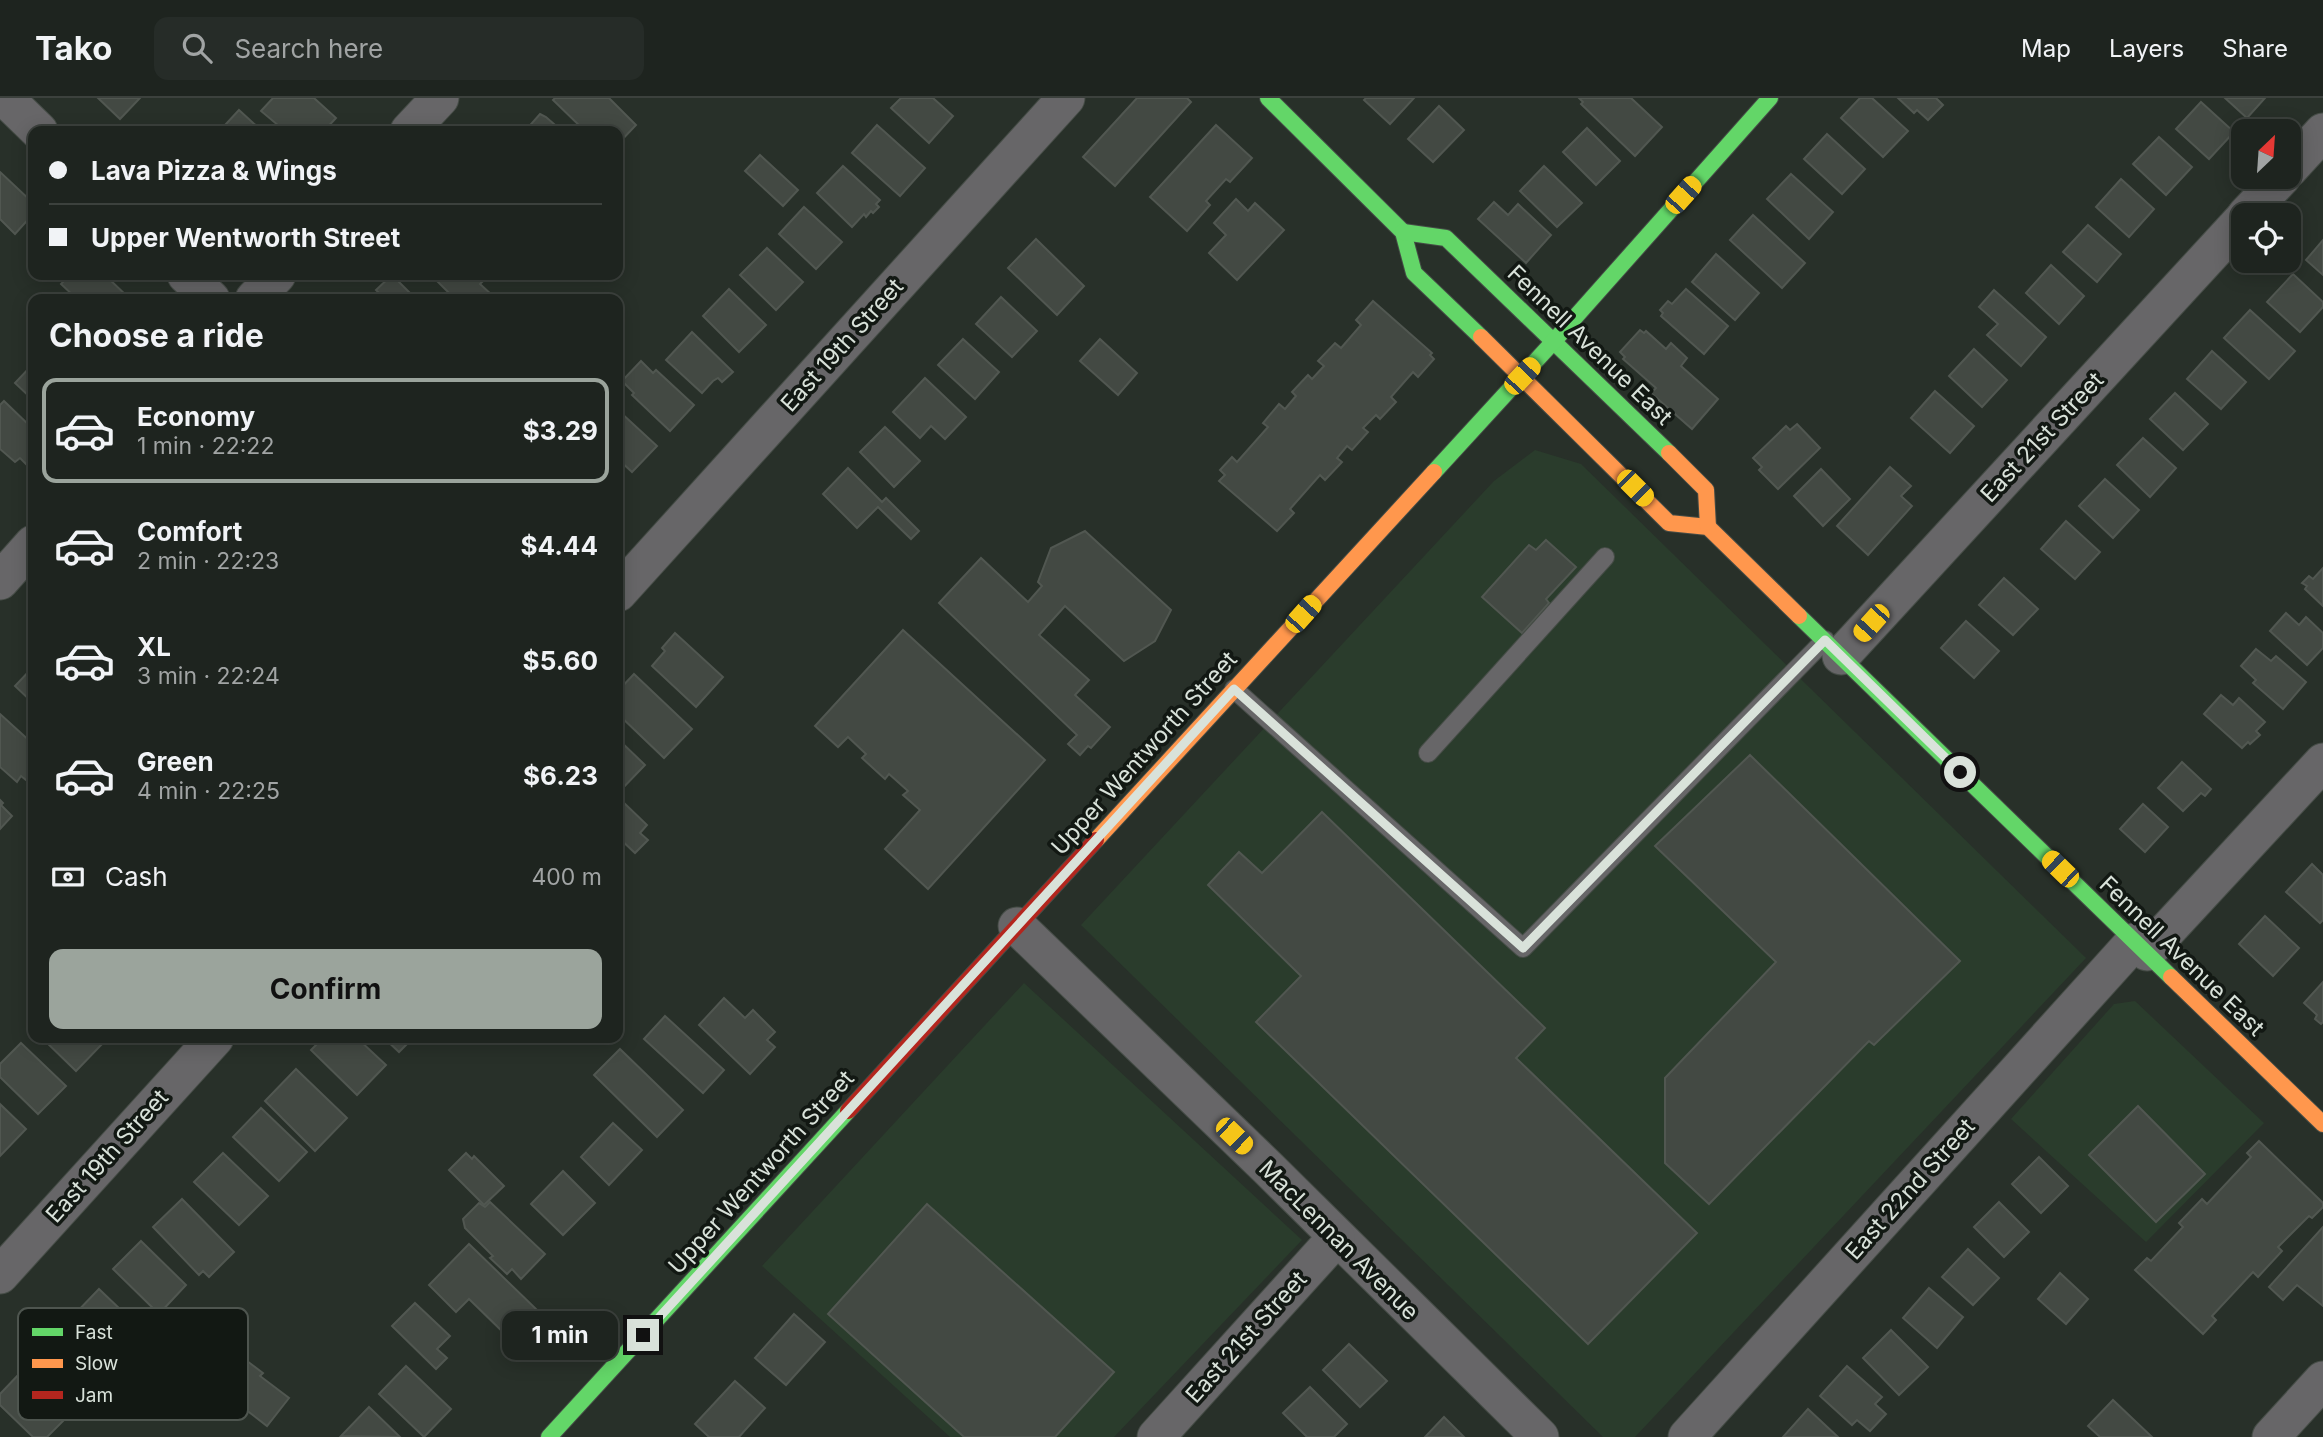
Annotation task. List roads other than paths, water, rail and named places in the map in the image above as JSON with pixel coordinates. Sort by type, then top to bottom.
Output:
[{"type":"main road","points":[[1268,98],[1403,232],[1414,273],[1670,523],[1708,527]]},
{"type":"main road","name":"Upper Wentworth Street","points":[[549,1437],[1554,341],[1770,98]]},
{"type":"main road","name":"Fennell Avenue East","points":[[1403,232],[1446,238],[1554,341],[1706,490],[1708,527],[2323,1124]]},
{"type":"street","points":[[5,98],[34,126]]},
{"type":"street","points":[[414,126],[440,98]]},
{"type":"street","name":"East 19th Street","points":[[623,587],[1066,98]]},
{"type":"street","points":[[2301,156],[2323,132]]},
{"type":"street","name":"East 21st Street","points":[[2258,203],[2271,189]]},
{"type":"street","name":"East 21st Street","points":[[1833,648],[2231,232]]},
{"type":"street","points":[[191,280],[206,294]]},
{"type":"street","points":[[259,294],[272,280]]},
{"type":"street","points":[[0,581],[28,550]]},
{"type":"street","name":"East 22nd Street","points":[[1687,1437],[2141,947],[2323,762]]},
{"type":"street","name":"MacLennan Avenue","points":[[1017,926],[1540,1437]]},
{"type":"street","name":"East 19th Street","points":[[0,1275],[210,1043]]},
{"type":"street","name":"East 21st Street","points":[[1157,1437],[1336,1238]]},
{"type":"street","points":[[2271,1437],[2323,1380]]},
{"type":"lane","points":[[1428,753],[1605,557]]},
{"type":"lane","points":[[1234,689],[1523,948],[1833,648]]}]
